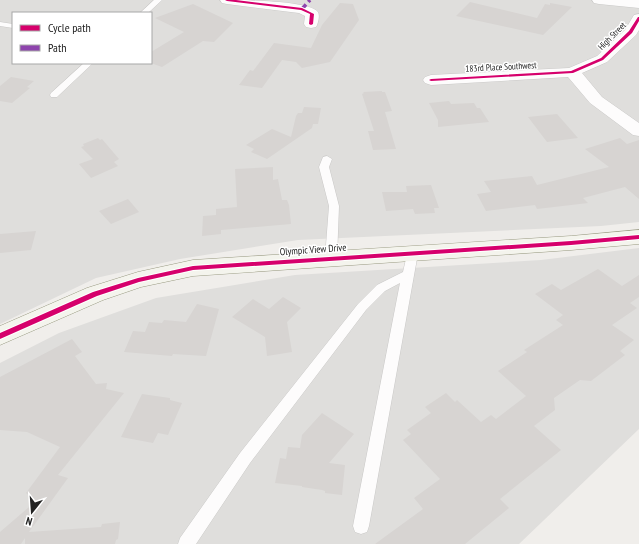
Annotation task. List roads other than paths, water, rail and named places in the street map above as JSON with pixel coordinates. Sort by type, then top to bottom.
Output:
[{"type":"main road","name":"Olympic View Drive","points":[[0,336],[94,294],[138,280],[193,268],[571,243],[639,237]]},
{"type":"street","points":[[227,0],[302,9],[312,14],[311,24]]},
{"type":"street","points":[[599,0],[639,4]]},
{"type":"street","name":"High Street","points":[[572,72],[602,59],[631,32],[639,18]]},
{"type":"street","points":[[572,72],[596,100],[639,131]]},
{"type":"street","name":"183rd Place Southwest","points":[[431,80],[572,72]]},
{"type":"lane","points":[[145,12],[158,0]]},
{"type":"lane","points":[[0,24],[12,26]]},
{"type":"lane","points":[[54,95],[88,64]]},
{"type":"lane","points":[[327,159],[324,167],[334,206],[331,258]]},
{"type":"lane","points":[[361,526],[412,253]]},
{"type":"lane","points":[[186,544],[245,458],[362,307],[381,288],[408,274]]}]
